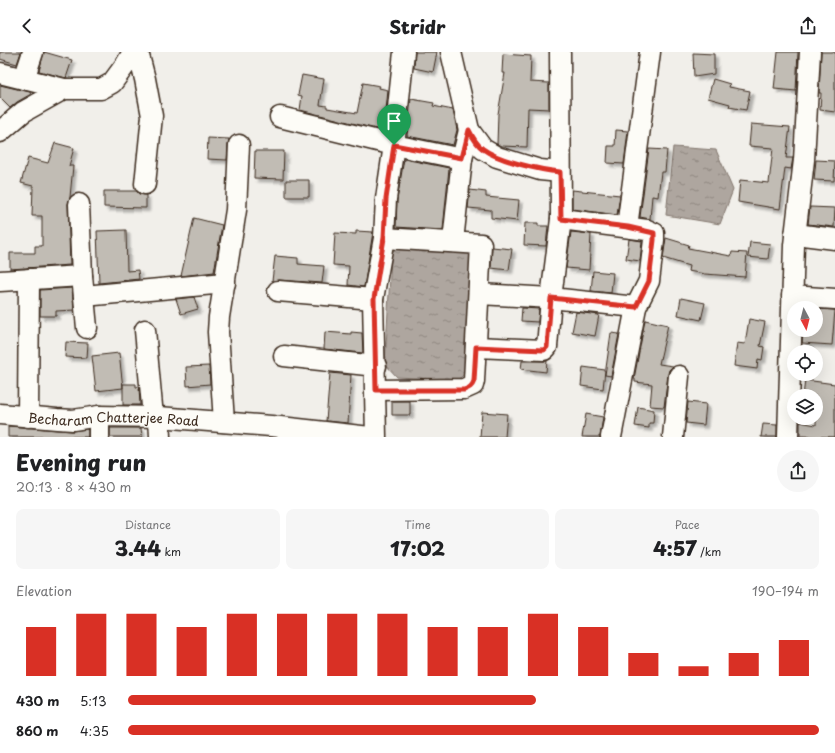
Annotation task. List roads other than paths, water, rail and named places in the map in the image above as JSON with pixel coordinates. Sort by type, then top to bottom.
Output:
[{"type":"street","points":[[24,79],[33,52]]},
{"type":"street","points":[[0,73],[64,89],[101,89],[112,83],[133,52]]},
{"type":"street","points":[[138,52],[152,116],[145,184]]},
{"type":"street","points":[[376,437],[374,299],[384,238],[386,199],[394,145],[404,52]]},
{"type":"street","points":[[451,52],[469,130],[483,149],[497,157],[540,170],[560,172]]},
{"type":"street","points":[[476,347],[544,350],[547,347],[551,298],[561,219],[560,52]]},
{"type":"street","points":[[628,227],[650,52]]},
{"type":"street","points":[[788,437],[795,234],[804,160],[810,52]]},
{"type":"street","points":[[0,132],[23,112],[64,89]]},
{"type":"street","points":[[280,117],[394,145],[462,158]]},
{"type":"street","points":[[453,241],[462,158],[469,130]]},
{"type":"street","points":[[224,422],[218,332],[219,317],[236,210],[239,145]]},
{"type":"street","points":[[79,204],[82,276],[87,328]]},
{"type":"street","points":[[561,219],[628,227],[654,233],[649,281],[636,307],[611,437]]},
{"type":"street","points":[[795,234],[835,240]]},
{"type":"street","points":[[376,390],[464,390],[473,385],[479,294],[481,244],[453,241],[384,238]]},
{"type":"street","points":[[0,281],[82,276]]},
{"type":"street","points":[[28,417],[29,279]]},
{"type":"street","points":[[84,296],[225,283]]},
{"type":"street","points":[[278,292],[374,299]]},
{"type":"street","points":[[479,294],[551,298],[636,307]]},
{"type":"street","points":[[792,296],[835,299]]},
{"type":"street","points":[[145,330],[160,437]]},
{"type":"street","points":[[284,356],[376,366]]},
{"type":"street","points":[[673,437],[679,376]]},
{"type":"street","name":"Becharam Chatterjee Road","points":[[0,414],[73,420],[99,416],[156,417],[224,422],[271,431],[370,437]]},
{"type":"street","points":[[99,416],[99,437]]},
{"type":"water","points":[[673,147],[716,150],[733,190],[720,224],[666,215]]},
{"type":"water","points":[[392,241],[474,247],[469,371],[457,380],[397,377],[385,364]]}]
